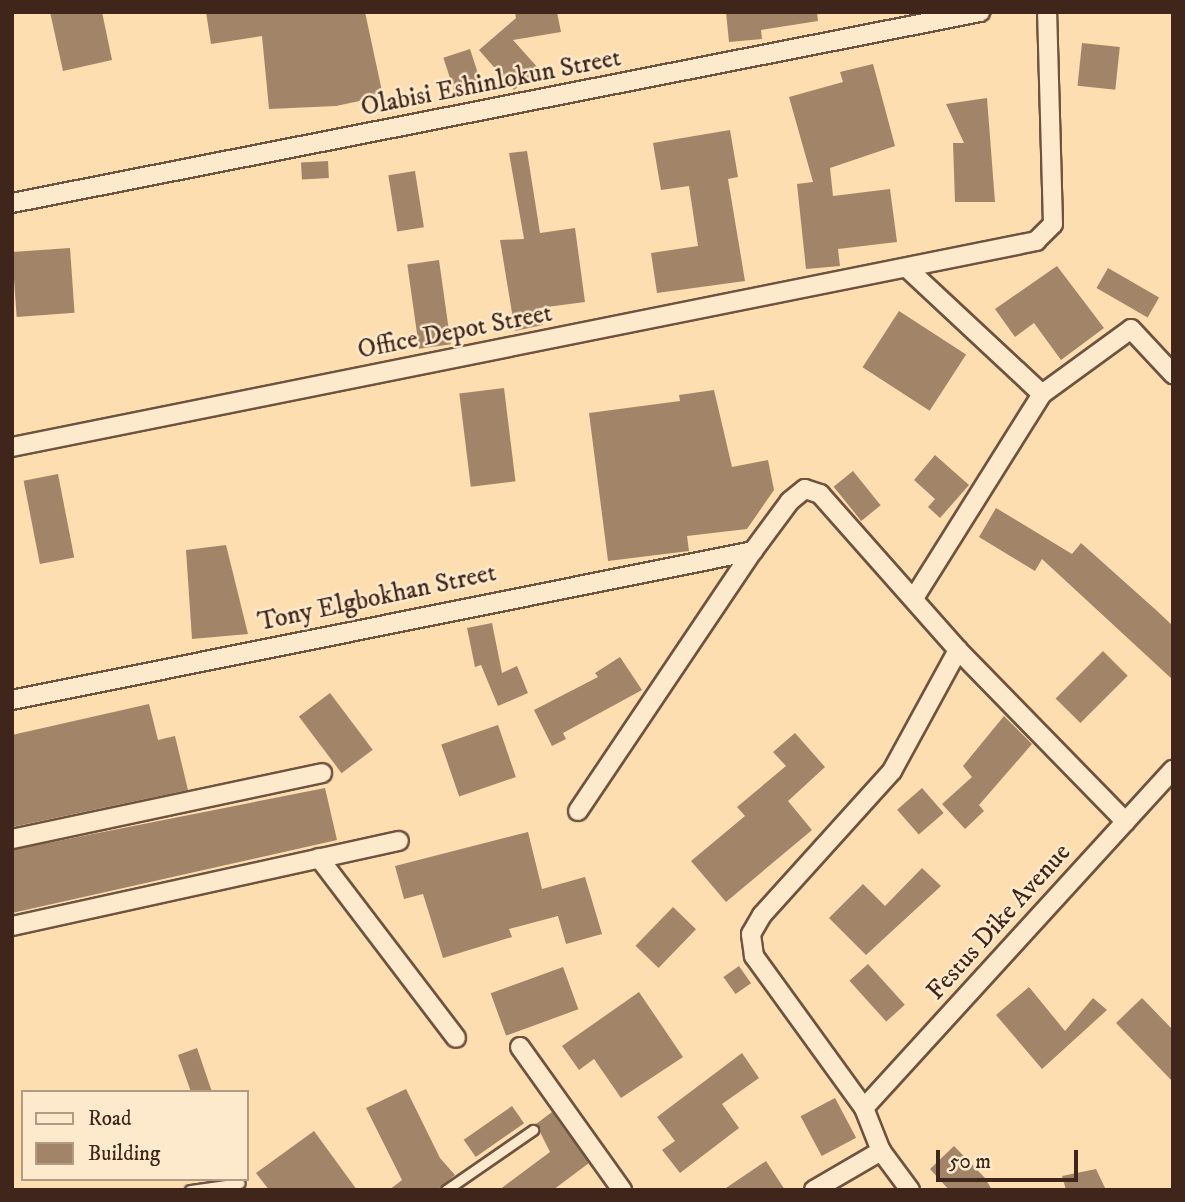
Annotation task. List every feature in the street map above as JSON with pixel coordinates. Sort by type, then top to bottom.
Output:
[{"type":"street","name":"Olabisi Eshinlokun Street","points":[[12,203],[980,12]]},
{"type":"street","points":[[908,269],[1036,241],[1053,224],[1047,12]]},
{"type":"street","points":[[908,269],[1042,394]]},
{"type":"street","name":"Office Depot Street","points":[[12,447],[908,269]]},
{"type":"street","points":[[914,598],[1042,394],[1131,330],[1173,374]]},
{"type":"street","points":[[578,811],[753,551],[790,501],[805,489],[820,494],[958,650],[1126,821]]},
{"type":"street","name":"Tony Elgbokhan Street","points":[[12,700],[753,551]]},
{"type":"street","points":[[910,1190],[881,1151],[864,1108],[754,956],[751,934],[762,915],[892,771],[958,650]]},
{"type":"street","name":"Festus Dike Avenue","points":[[864,1108],[1173,770]]},
{"type":"street","points":[[12,839],[321,773]]},
{"type":"street","points":[[12,926],[399,841]]},
{"type":"street","points":[[319,858],[456,1038]]},
{"type":"street","points":[[520,1047],[622,1190]]},
{"type":"street","points":[[814,1190],[881,1151]]},
{"type":"lane","points":[[446,1190],[533,1130]]},
{"type":"lane","points":[[190,1190],[240,1183]]},
{"type":"building","points":[[50,12],[102,12],[112,60],[63,71]]},
{"type":"building","points":[[206,12],[365,12],[383,96],[336,106],[269,109],[262,36],[211,44]]},
{"type":"building","points":[[515,12],[557,12],[561,32],[513,40],[539,69],[514,90],[479,50],[516,18]]},
{"type":"building","points":[[726,12],[817,12],[818,21],[761,30],[762,39],[729,42]]},
{"type":"building","points":[[1082,43],[1120,47],[1115,90],[1078,86]]},
{"type":"building","points":[[470,49],[483,89],[456,98],[443,58]]},
{"type":"building","points":[[873,64],[895,146],[830,168],[833,196],[890,189],[897,242],[838,249],[840,266],[806,269],[797,184],[813,182],[789,97],[843,82],[840,72]]},
{"type":"building","points":[[987,98],[995,202],[955,202],[953,143],[964,143],[946,104]]},
{"type":"building","points":[[730,130],[738,177],[728,179],[745,281],[657,293],[651,253],[698,246],[689,186],[661,190],[653,143]]},
{"type":"building","points":[[527,151],[540,233],[575,228],[585,302],[539,308],[543,325],[515,331],[500,240],[524,239],[509,153]]},
{"type":"building","points":[[328,161],[329,178],[302,179],[301,162]]},
{"type":"building","points":[[415,171],[424,227],[397,232],[388,175]]},
{"type":"building","points":[[70,248],[75,313],[17,317],[12,252]]},
{"type":"building","points":[[439,260],[451,344],[419,349],[407,264]]},
{"type":"building","points":[[1057,266],[1104,328],[1061,360],[1034,323],[1015,337],[995,309]]},
{"type":"building","points":[[1108,268],[1159,298],[1148,317],[1096,288]]},
{"type":"building","points":[[899,311],[966,355],[930,411],[863,367]]},
{"type":"building","points":[[504,388],[515,481],[471,487],[459,393]]},
{"type":"building","points":[[714,390],[732,467],[768,460],[774,490],[747,529],[687,536],[689,551],[608,561],[589,413],[680,401],[679,395]]},
{"type":"building","points":[[935,455],[969,485],[940,518],[928,507],[935,499],[914,480]]},
{"type":"building","points":[[853,471],[881,505],[861,521],[834,487]]},
{"type":"building","points":[[58,474],[74,557],[40,564],[24,481]]},
{"type":"building","points":[[996,508],[1072,554],[1081,543],[1173,626],[1173,680],[1042,559],[1035,571],[979,537]]},
{"type":"building","points":[[226,545],[248,634],[192,639],[186,550]]},
{"type":"building","points":[[492,623],[502,673],[517,666],[528,693],[498,706],[481,665],[475,667],[467,628]]},
{"type":"building","points":[[1103,651],[1128,676],[1080,723],[1056,698]]},
{"type":"building","points":[[620,657],[642,690],[563,733],[566,739],[552,746],[534,710],[598,677],[595,673]]},
{"type":"building","points":[[330,693],[373,750],[342,773],[299,716]]},
{"type":"building","points":[[149,704],[158,740],[175,736],[188,790],[12,827],[12,735]]},
{"type":"building","points":[[1004,716],[1032,744],[979,805],[984,811],[965,829],[942,804],[972,777],[963,766]]},
{"type":"building","points":[[498,725],[516,777],[459,797],[441,745]]},
{"type":"building","points":[[795,733],[825,767],[788,801],[812,830],[726,902],[691,861],[745,816],[737,807],[786,766],[773,752]]},
{"type":"building","points":[[325,788],[337,840],[12,913],[12,850]]},
{"type":"building","points":[[922,788],[944,813],[919,835],[897,810]]},
{"type":"building","points":[[528,832],[542,889],[585,877],[602,934],[566,944],[558,916],[509,929],[512,937],[443,958],[423,894],[404,899],[395,866]]},
{"type":"building","points":[[922,868],[941,886],[866,955],[829,918],[863,884],[885,906]]},
{"type":"building","points":[[673,907],[696,929],[659,968],[635,946]]},
{"type":"building","points":[[868,964],[905,1005],[886,1022],[849,981]]},
{"type":"building","points":[[739,966],[751,983],[735,994],[723,977]]},
{"type":"building","points":[[563,967],[578,1009],[506,1036],[491,993]]},
{"type":"building","points":[[1029,987],[1065,1031],[1093,998],[1107,1010],[1042,1069],[996,1015]]},
{"type":"building","points":[[639,992],[683,1057],[621,1098],[594,1059],[579,1070],[562,1046]]},
{"type":"building","points":[[1142,998],[1173,1030],[1173,1082],[1116,1023]]},
{"type":"building","points":[[197,1048],[211,1090],[190,1090],[178,1055]]},
{"type":"building","points":[[742,1053],[759,1078],[722,1104],[739,1128],[680,1173],[662,1150],[675,1141],[657,1117]]},
{"type":"building","points":[[406,1089],[440,1158],[455,1175],[437,1190],[389,1190],[402,1180],[366,1108]]},
{"type":"building","points":[[835,1098],[856,1138],[822,1156],[801,1116]]},
{"type":"building","points":[[512,1106],[524,1123],[476,1157],[464,1140]]},
{"type":"building","points":[[552,1112],[589,1163],[553,1190],[499,1190],[550,1152],[536,1124]]},
{"type":"building","points":[[314,1131],[357,1190],[269,1190],[256,1173]]},
{"type":"building","points":[[954,1146],[985,1178],[992,1190],[949,1190],[930,1169]]},
{"type":"building","points":[[766,1161],[785,1190],[723,1190]]},
{"type":"building","points":[[1096,1169],[1106,1190],[1066,1190],[1062,1176]]}]
